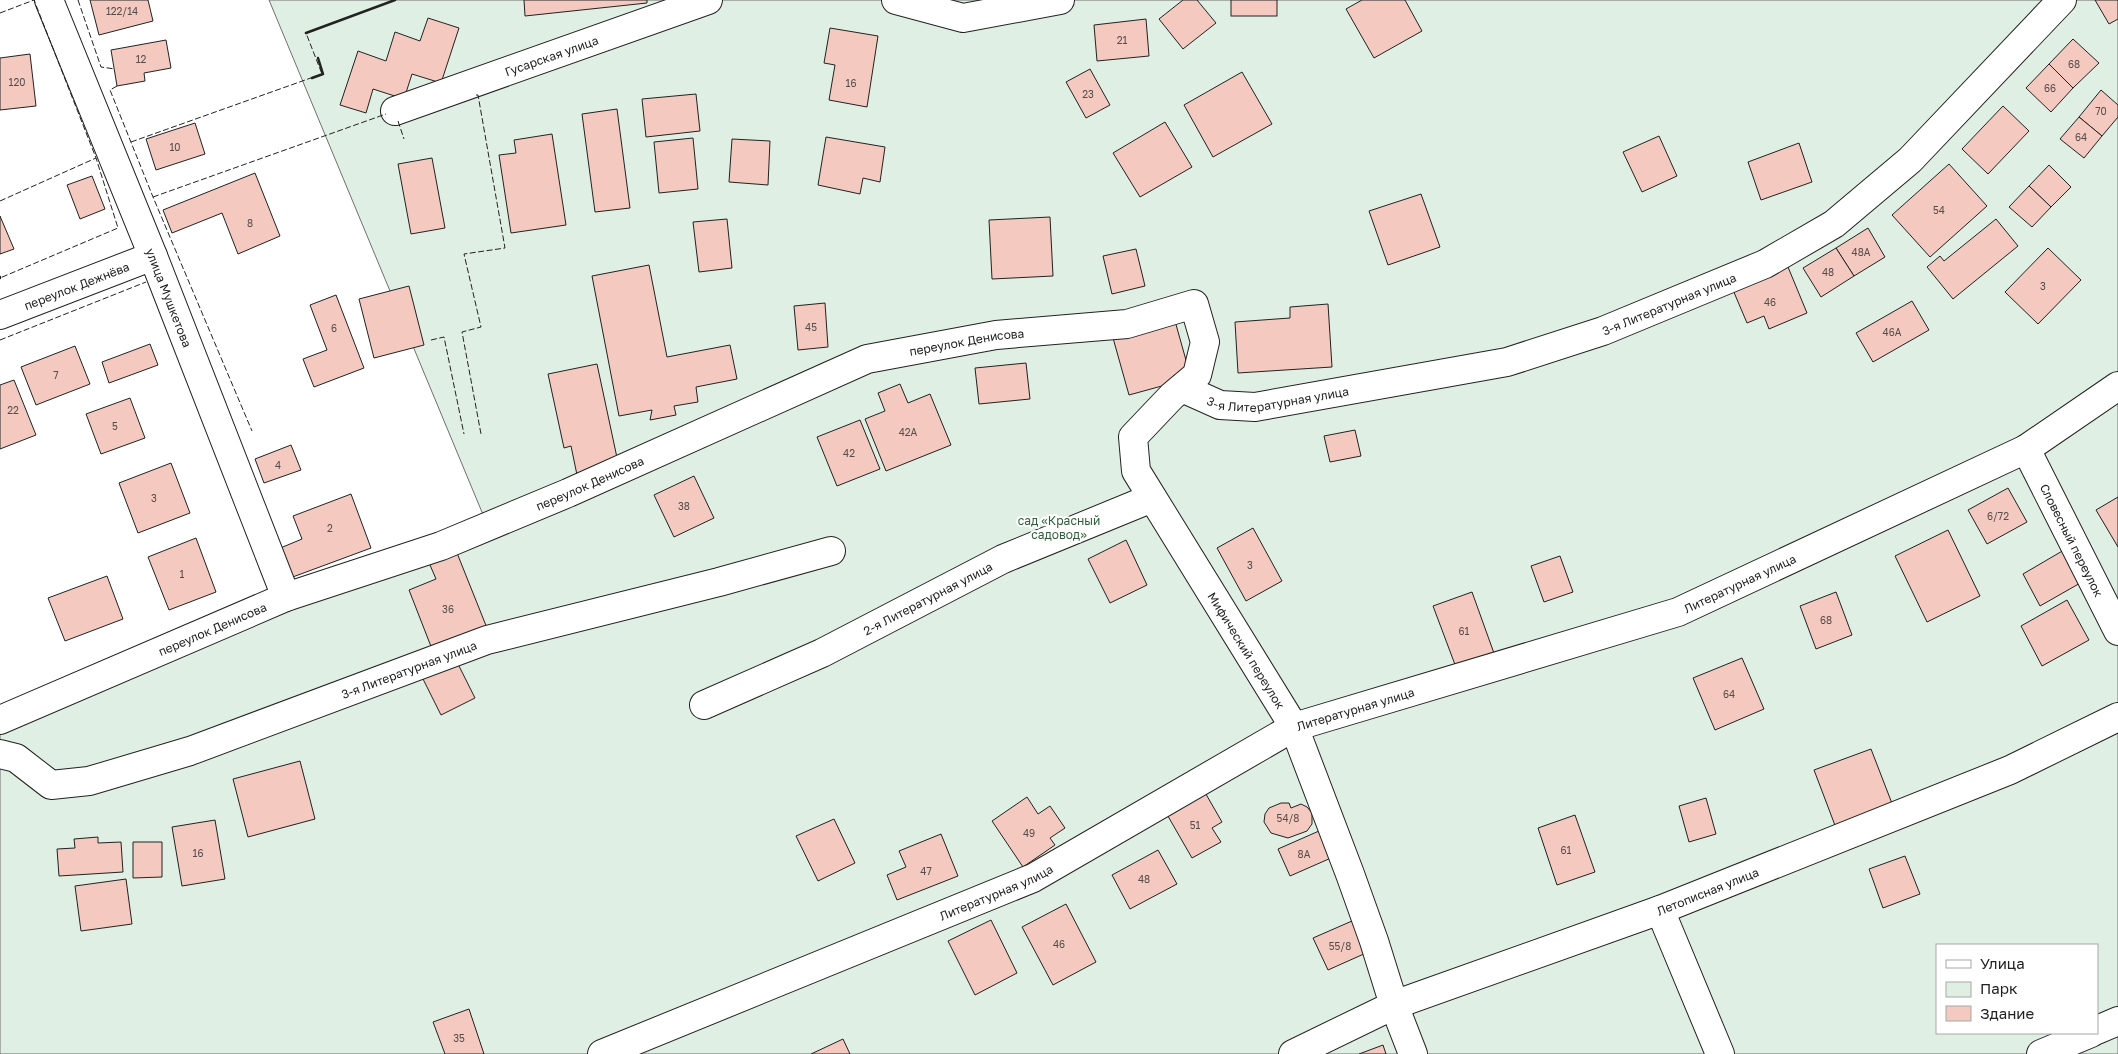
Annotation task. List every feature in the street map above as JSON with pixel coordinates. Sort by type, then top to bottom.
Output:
[{"type":"street","name":"улица Мушкетова","points":[[49,0],[153,256],[286,597]]},
{"type":"street","name":"Гусарская улица","points":[[395,111],[708,0]]},
{"type":"street","points":[[896,0],[963,18],[1060,0]]},
{"type":"street","name":"3-я Литературная улица","points":[[1182,388],[1220,405],[1255,407],[1506,362],[1603,331],[1765,264],[1834,224],[1910,160],[2062,0]]},
{"type":"street","name":"переулок Дежнёва","points":[[0,315],[153,256]]},
{"type":"street","name":"Мифический переулок","points":[[1194,304],[1205,342],[1198,375],[1182,388],[1133,437],[1136,471],[1294,727],[1368,924],[1394,1005],[1413,1054]]},
{"type":"street","name":"переулок Денисова","points":[[0,720],[286,597],[441,546],[568,493],[866,359],[996,335],[1127,324],[1194,304]]},
{"type":"street","name":"Литературная улица","points":[[602,1054],[1033,878],[1294,727],[1678,612],[2026,449],[2118,386]]},
{"type":"street","name":"Словесный переулок","points":[[2026,449],[2118,630]]},
{"type":"street","name":"2-я Литературная улица","points":[[704,705],[822,653],[1003,559],[1152,498]]},
{"type":"street","name":"3-я Литературная улица","points":[[0,754],[16,758],[51,785],[89,781],[190,751],[487,640],[719,582],[831,551]]},
{"type":"street","name":"Летописная улица","points":[[1293,1054],[1394,1005],[1660,910],[2010,770],[2118,717]]},
{"type":"street","points":[[1660,910],[1720,1054]]},
{"type":"street","points":[[2098,1030],[2118,1021]]},
{"type":"street","points":[[2040,1054],[2089,1034]]},
{"type":"green space","name":"сад «Красный садовод»","points":[[269,0],[2118,0],[2118,1054],[0,1054],[0,733],[290,607],[489,529]]},
{"type":"building","points":[[90,0],[148,0],[153,21],[99,35]]},
{"type":"building","points":[[524,0],[647,0],[647,3],[525,16]]},
{"type":"building","points":[[1183,0],[1197,0],[1216,23],[1183,49],[1159,19]]},
{"type":"building","points":[[1231,0],[1277,0],[1277,16],[1231,16]]},
{"type":"building","points":[[1362,0],[1405,0],[1422,31],[1374,58],[1346,9]]},
{"type":"building","points":[[2095,0],[2118,0],[2118,19],[2109,24]]},
{"type":"building","points":[[428,18],[459,28],[441,83],[412,74],[404,99],[373,89],[366,113],[340,105],[358,51],[386,61],[395,32],[420,41]]},
{"type":"building","points":[[1146,19],[1149,56],[1097,61],[1094,25]]},
{"type":"building","points":[[830,28],[878,36],[867,107],[829,100],[835,65],[824,63]]},
{"type":"building","points":[[2073,39],[2099,63],[2073,88],[2049,64]]},
{"type":"building","points":[[166,40],[171,68],[144,73],[145,81],[117,86],[111,50]]},
{"type":"building","points":[[30,54],[36,106],[0,110],[0,58]]},
{"type":"building","points":[[2049,64],[2073,88],[2051,112],[2026,88]]},
{"type":"building","points":[[1090,69],[1110,105],[1086,118],[1066,82]]},
{"type":"building","points":[[1242,72],[1272,124],[1213,157],[1184,105]]},
{"type":"building","points":[[2101,90],[2118,105],[2118,117],[2102,136],[2079,117]]},
{"type":"building","points":[[696,94],[700,131],[646,137],[642,99]]},
{"type":"building","points":[[2003,106],[2029,131],[1988,174],[1962,149]]},
{"type":"building","points":[[617,109],[630,208],[595,212],[582,114]]},
{"type":"building","points":[[2079,117],[2102,136],[2084,158],[2060,139]]},
{"type":"building","points":[[1165,122],[1192,167],[1140,197],[1113,153]]},
{"type":"building","points":[[195,123],[205,154],[156,170],[146,139]]},
{"type":"building","points":[[552,134],[566,225],[511,233],[499,155],[516,153],[514,140]]},
{"type":"building","points":[[1659,136],[1677,176],[1642,192],[1623,152]]},
{"type":"building","points":[[826,137],[885,147],[880,182],[863,178],[860,194],[818,185]]},
{"type":"building","points":[[693,138],[698,189],[659,193],[654,142]]},
{"type":"building","points":[[732,139],[770,141],[768,185],[729,182]]},
{"type":"building","points":[[1799,143],[1812,182],[1761,200],[1748,162]]},
{"type":"building","points":[[432,158],[445,228],[411,234],[398,164]]},
{"type":"building","points":[[1949,164],[1987,206],[1930,257],[1892,215]]},
{"type":"building","points":[[2049,165],[2071,187],[2051,207],[2029,186]]},
{"type":"building","points":[[255,173],[280,236],[238,254],[222,213],[172,233],[163,210]]},
{"type":"building","points":[[92,176],[105,209],[80,219],[67,185]]},
{"type":"building","points":[[2029,186],[2051,207],[2032,227],[2009,207]]},
{"type":"building","points":[[1421,194],[1440,247],[1388,265],[1369,211]]},
{"type":"building","points":[[0,216],[14,249],[0,254]]},
{"type":"building","points":[[1050,217],[1053,276],[992,279],[989,220]]},
{"type":"building","points":[[727,219],[732,268],[699,272],[693,222]]},
{"type":"building","points":[[1996,219],[2018,246],[1953,299],[1927,267],[1940,256],[1944,261]]},
{"type":"building","points":[[1868,228],[1885,257],[1854,276],[1836,248]]},
{"type":"building","points":[[1836,248],[1854,276],[1821,297],[1803,268]]},
{"type":"building","points":[[2048,248],[2081,280],[2038,324],[2005,292]]},
{"type":"building","points":[[1136,249],[1145,286],[1112,294],[1103,256]]},
{"type":"building","points":[[649,265],[667,357],[730,345],[737,379],[696,387],[698,402],[674,406],[676,415],[650,420],[652,410],[619,416],[592,276]]},
{"type":"building","points":[[1788,267],[1807,313],[1769,329],[1764,316],[1747,323],[1733,290]]},
{"type":"building","points":[[409,286],[424,345],[374,358],[359,299]]},
{"type":"building","points":[[336,295],[364,368],[314,387],[303,359],[327,350],[310,305]]},
{"type":"building","points":[[1912,301],[1929,330],[1873,362],[1856,333]]},
{"type":"building","points":[[825,303],[828,347],[798,350],[794,306]]},
{"type":"building","points":[[1328,304],[1332,367],[1238,373],[1235,322],[1290,318],[1290,307]]},
{"type":"building","points":[[1175,321],[1191,378],[1129,395],[1113,338]]},
{"type":"building","points":[[150,344],[158,365],[109,383],[102,362]]},
{"type":"building","points":[[75,346],[90,384],[36,405],[21,367]]},
{"type":"building","points":[[1026,363],[1030,399],[979,404],[975,368]]},
{"type":"building","points":[[597,364],[619,467],[577,475],[571,446],[564,448],[548,374]]},
{"type":"building","points":[[14,380],[36,435],[0,449],[0,385]]},
{"type":"building","points":[[900,384],[908,403],[930,394],[951,445],[886,471],[865,419],[885,411],[878,393]]},
{"type":"building","points":[[130,398],[145,438],[101,454],[86,414]]},
{"type":"building","points":[[860,420],[880,469],[837,486],[817,437]]},
{"type":"building","points":[[1355,430],[1361,456],[1330,462],[1324,436]]},
{"type":"building","points":[[291,445],[301,470],[264,483],[255,459]]},
{"type":"building","points":[[171,463],[190,513],[138,533],[119,483]]},
{"type":"building","points":[[694,476],[714,518],[674,537],[654,495]]},
{"type":"building","points":[[2008,488],[2027,522],[1987,544],[1968,510]]},
{"type":"building","points":[[351,494],[371,548],[290,578],[278,549],[302,539],[293,516]]},
{"type":"building","points":[[2118,497],[2118,547],[2096,510]]},
{"type":"building","points":[[1253,528],[1282,581],[1246,601],[1217,548]]},
{"type":"building","points":[[1948,530],[1980,596],[1927,622],[1895,556]]},
{"type":"building","points":[[196,538],[216,592],[169,610],[148,557]]},
{"type":"building","points":[[1126,540],[1147,585],[1110,603],[1088,559]]},
{"type":"building","points":[[455,548],[487,628],[432,649],[409,590],[436,579],[427,558]]},
{"type":"building","points":[[2064,550],[2082,582],[2040,606],[2023,574]]},
{"type":"building","points":[[1560,556],[1573,592],[1544,602],[1531,566]]},
{"type":"building","points":[[107,576],[123,619],[65,641],[48,598]]},
{"type":"building","points":[[1472,592],[1495,656],[1457,670],[1433,606]]},
{"type":"building","points":[[1836,592],[1852,635],[1816,649],[1800,606]]},
{"type":"building","points":[[2067,600],[2089,640],[2042,666],[2021,626]]},
{"type":"building","points":[[455,658],[475,698],[441,715],[421,675]]},
{"type":"building","points":[[1742,658],[1764,709],[1715,730],[1693,678]]},
{"type":"building","points":[[1871,749],[1893,806],[1836,828],[1814,770]]},
{"type":"building","points":[[300,761],[315,819],[248,837],[233,779]]},
{"type":"building","points":[[1203,789],[1222,822],[1212,828],[1221,842],[1192,858],[1165,811]]},
{"type":"building","points":[[1027,797],[1038,814],[1050,806],[1065,828],[1050,838],[1055,845],[1023,867],[992,821]]},
{"type":"building","points":[[1706,798],[1716,834],[1689,842],[1679,806]]},
{"type":"building","points":[[1281,803],[1289,803],[1291,808],[1301,804],[1307,807],[1312,813],[1312,824],[1307,831],[1288,838],[1271,833],[1264,822],[1265,814],[1269,808]]},
{"type":"building","points":[[1575,815],[1595,872],[1557,885],[1538,828]]},
{"type":"building","points":[[834,819],[855,863],[818,881],[796,836]]},
{"type":"building","points":[[215,820],[225,879],[182,886],[172,827]]},
{"type":"building","points":[[1319,831],[1331,858],[1290,876],[1278,849]]},
{"type":"building","points":[[941,834],[958,876],[897,900],[887,875],[906,867],[899,851]]},
{"type":"building","points":[[98,837],[98,843],[121,842],[123,872],[59,876],[57,849],[75,848],[74,839]]},
{"type":"building","points":[[133,842],[162,842],[162,877],[133,878]]},
{"type":"building","points":[[1158,850],[1177,884],[1130,909],[1112,875]]},
{"type":"building","points":[[1905,856],[1920,894],[1883,908],[1869,869]]},
{"type":"building","points":[[126,879],[132,924],[81,931],[75,886]]},
{"type":"building","points":[[1066,904],[1096,962],[1053,985],[1022,927]]},
{"type":"building","points":[[991,920],[1017,973],[975,995],[948,941]]},
{"type":"building","points":[[1352,921],[1366,953],[1328,970],[1313,938]]},
{"type":"building","points":[[469,1009],[484,1054],[445,1054],[433,1022]]},
{"type":"building","points":[[843,1039],[850,1054],[811,1054]]},
{"type":"building","points":[[1383,1045],[1386,1054],[1359,1054]]},
{"type":"fence","points":[[0,13],[34,0],[96,158],[118,228],[0,278]]},
{"type":"fence","points":[[78,0],[101,67],[115,69]]},
{"type":"fence","points":[[131,142],[322,74],[306,33],[394,0]]},
{"type":"fence","points":[[117,86],[110,90],[252,431]]},
{"type":"fence","points":[[476,95],[478,95],[505,248],[464,254],[481,327],[462,332],[481,434]]},
{"type":"fence","points":[[153,197],[386,114]]},
{"type":"fence","points":[[398,121],[404,139]]},
{"type":"fence","points":[[0,201],[96,158]]},
{"type":"fence","points":[[0,340],[146,282]]},
{"type":"fence","points":[[431,340],[444,337],[464,434]]},
{"type":"wall","points":[[306,33],[395,0]]},
{"type":"wall","points":[[312,78],[323,74],[318,58]]}]
